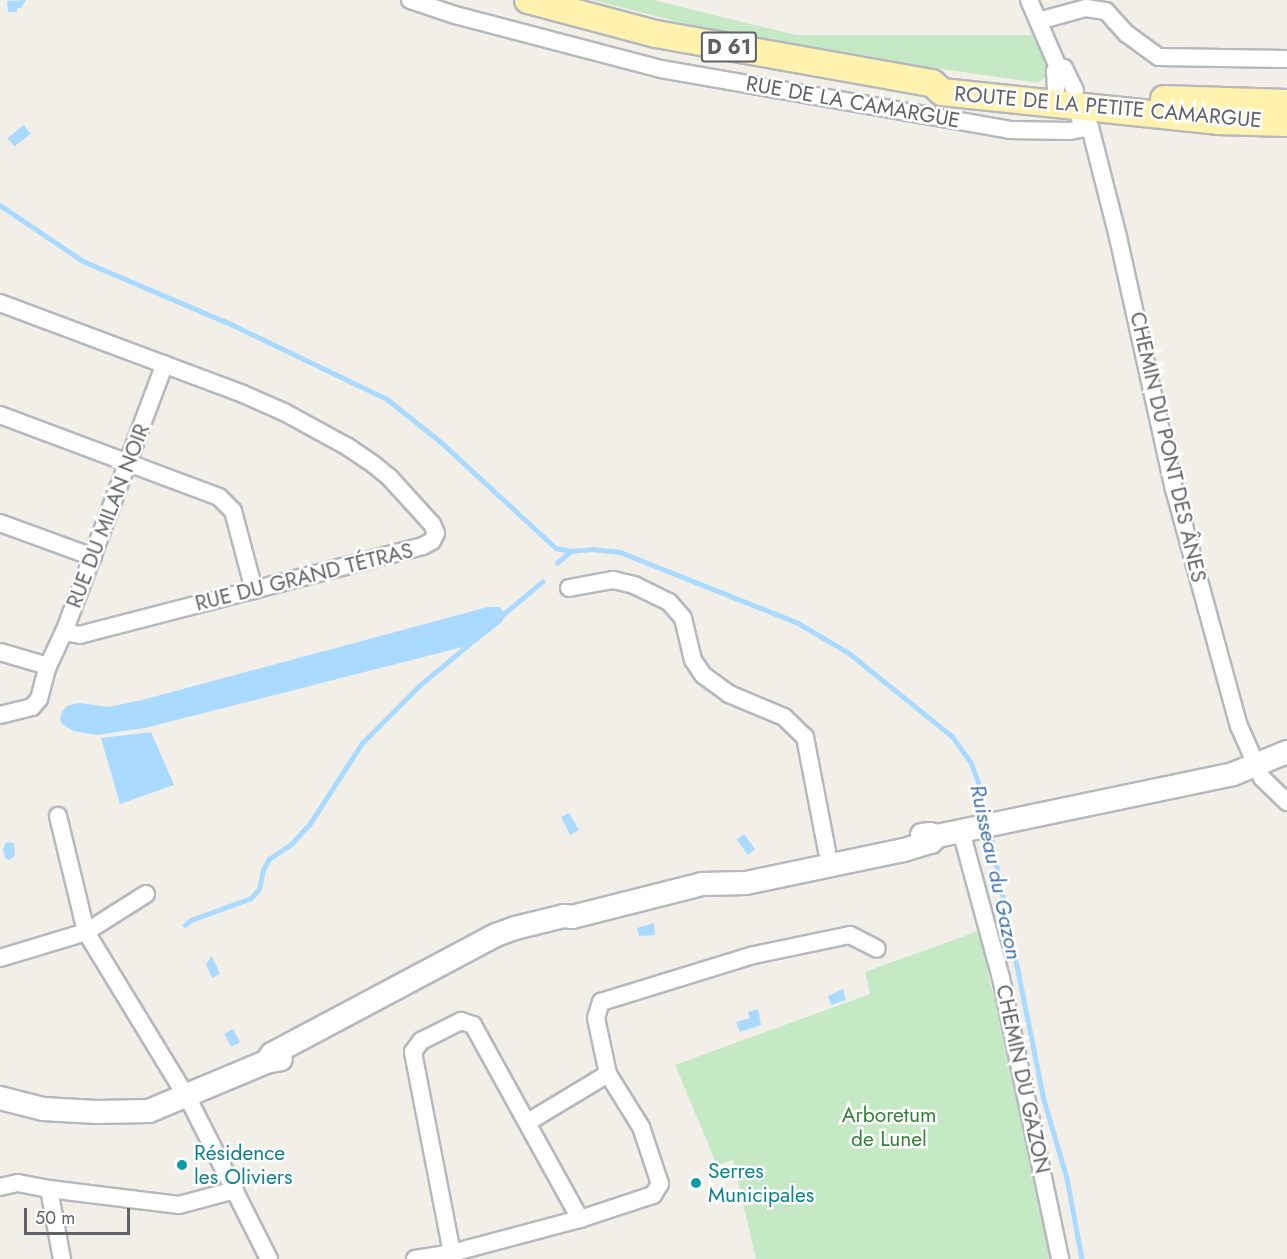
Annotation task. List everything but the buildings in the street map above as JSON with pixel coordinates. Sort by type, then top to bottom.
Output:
[{"type":"main road","name":"ROUTE DE LA PETITE CAMARGUE","points":[[528,0],[656,34],[932,83],[940,78],[1219,121],[1287,123]]},
{"type":"main road","name":"ROUTE DE LA PETITE CAMARGUE","points":[[1075,98],[1287,103]]},
{"type":"street","name":"RUE DE LA CAMARGUE","points":[[410,0],[455,15],[661,69],[1009,130],[1070,131],[1075,98]]},
{"type":"street","name":"CHEMIN DU PONT DES ÂNES","points":[[1029,0],[1075,98],[1118,237],[1179,509],[1239,726],[1254,765],[1262,778],[1287,802]]},
{"type":"street","points":[[1038,21],[1086,8],[1106,11],[1127,34],[1159,57],[1287,59]]},
{"type":"street","name":"RUE DU GRAND TÉTRAS","points":[[0,303],[165,364],[284,412],[348,447],[390,478],[432,524],[436,533],[432,541],[423,546],[80,636],[64,632]]},
{"type":"street","name":"RUE DU MILAN NOIR","points":[[0,715],[32,707],[42,691],[48,666],[64,632],[165,364]]},
{"type":"street","points":[[0,415],[219,497],[233,511],[254,590]]},
{"type":"street","points":[[0,523],[93,557]]},
{"type":"street","points":[[569,588],[614,580],[634,585],[669,602],[683,618],[693,660],[703,675],[729,694],[784,717],[805,737],[829,858]]},
{"type":"street","points":[[0,652],[48,666]]},
{"type":"street","points":[[0,1098],[43,1109],[97,1112],[149,1111],[266,1062],[272,1054],[353,1020],[496,935],[518,934],[564,916],[572,917],[702,884],[716,877],[829,858],[904,850],[931,842],[937,836],[1233,774],[1287,752]]},
{"type":"street","points":[[58,816],[86,932],[186,1096],[269,1259]]},
{"type":"street","name":"CHEMIN DU GAZON","points":[[967,830],[1001,978],[1060,1259]]},
{"type":"street","points":[[0,958],[86,932],[146,894]]},
{"type":"street","points":[[415,1259],[452,1253],[579,1219],[653,1196],[660,1184],[642,1127],[608,1074],[596,1018],[601,1002],[754,955],[850,935],[877,949]]},
{"type":"street","points":[[452,1253],[413,1052],[421,1041],[461,1021],[473,1025],[579,1219]]},
{"type":"street","points":[[528,1122],[608,1074]]},
{"type":"street","points":[[0,1187],[18,1183],[49,1189],[179,1204],[235,1190]]},
{"type":"street","points":[[49,1189],[62,1259]]},
{"type":"green space","points":[[593,0],[653,0],[796,35],[1037,35],[1049,65],[1047,76],[1038,83],[757,42]]},
{"type":"green space","name":"Arboretum de Lunel","points":[[981,930],[989,963],[987,970],[1014,1074],[1051,1256],[1047,1259],[756,1259],[733,1160],[717,1165],[675,1065],[870,994],[865,972]]},
{"type":"water","points":[[26,0],[21,8],[17,8],[17,12],[8,12],[7,1]]},
{"type":"water","points":[[24,125],[31,134],[14,147],[7,138]]},
{"type":"water","points":[[488,607],[500,607],[505,615],[502,622],[474,644],[145,728],[96,735],[74,731],[62,724],[60,719],[67,706],[79,703],[109,707],[142,700]]},
{"type":"water","points":[[151,732],[174,785],[120,804],[101,738]]},
{"type":"water","points":[[569,813],[579,830],[570,835],[561,817]]},
{"type":"water","points":[[744,834],[755,849],[748,855],[737,839]]},
{"type":"water","points":[[6,842],[14,843],[15,855],[10,860],[5,858],[3,850]]},
{"type":"water","points":[[654,923],[655,935],[639,936],[637,928]]},
{"type":"water","points":[[212,956],[220,974],[212,978],[206,964]]},
{"type":"water","points":[[843,989],[846,1000],[831,1005],[828,996]]},
{"type":"water","points":[[758,1009],[761,1025],[740,1032],[736,1022],[750,1018],[748,1012]]},
{"type":"water","points":[[233,1029],[240,1042],[231,1047],[224,1034]]},
{"type":"waterway","points":[[0,205],[83,261],[233,325],[387,399],[441,442],[556,548],[571,551],[592,549],[620,552],[798,623],[849,653],[952,736],[971,762],[982,792],[987,818]]},
{"type":"waterway","points":[[557,563],[571,551]]},
{"type":"waterway","points":[[500,617],[542,582]]},
{"type":"waterway","points":[[185,925],[191,920],[251,898],[259,889],[263,870],[269,859],[291,844],[309,825],[362,743],[420,685],[469,644]]},
{"type":"waterway","name":"Ruisseau du Gazon","points":[[990,832],[1044,1100],[1067,1178],[1082,1259]]},
{"type":"place","name":"Résidence les Oliviers","points":[[182,1165]]},
{"type":"place","name":"Serres Municipales","points":[[696,1183]]}]
